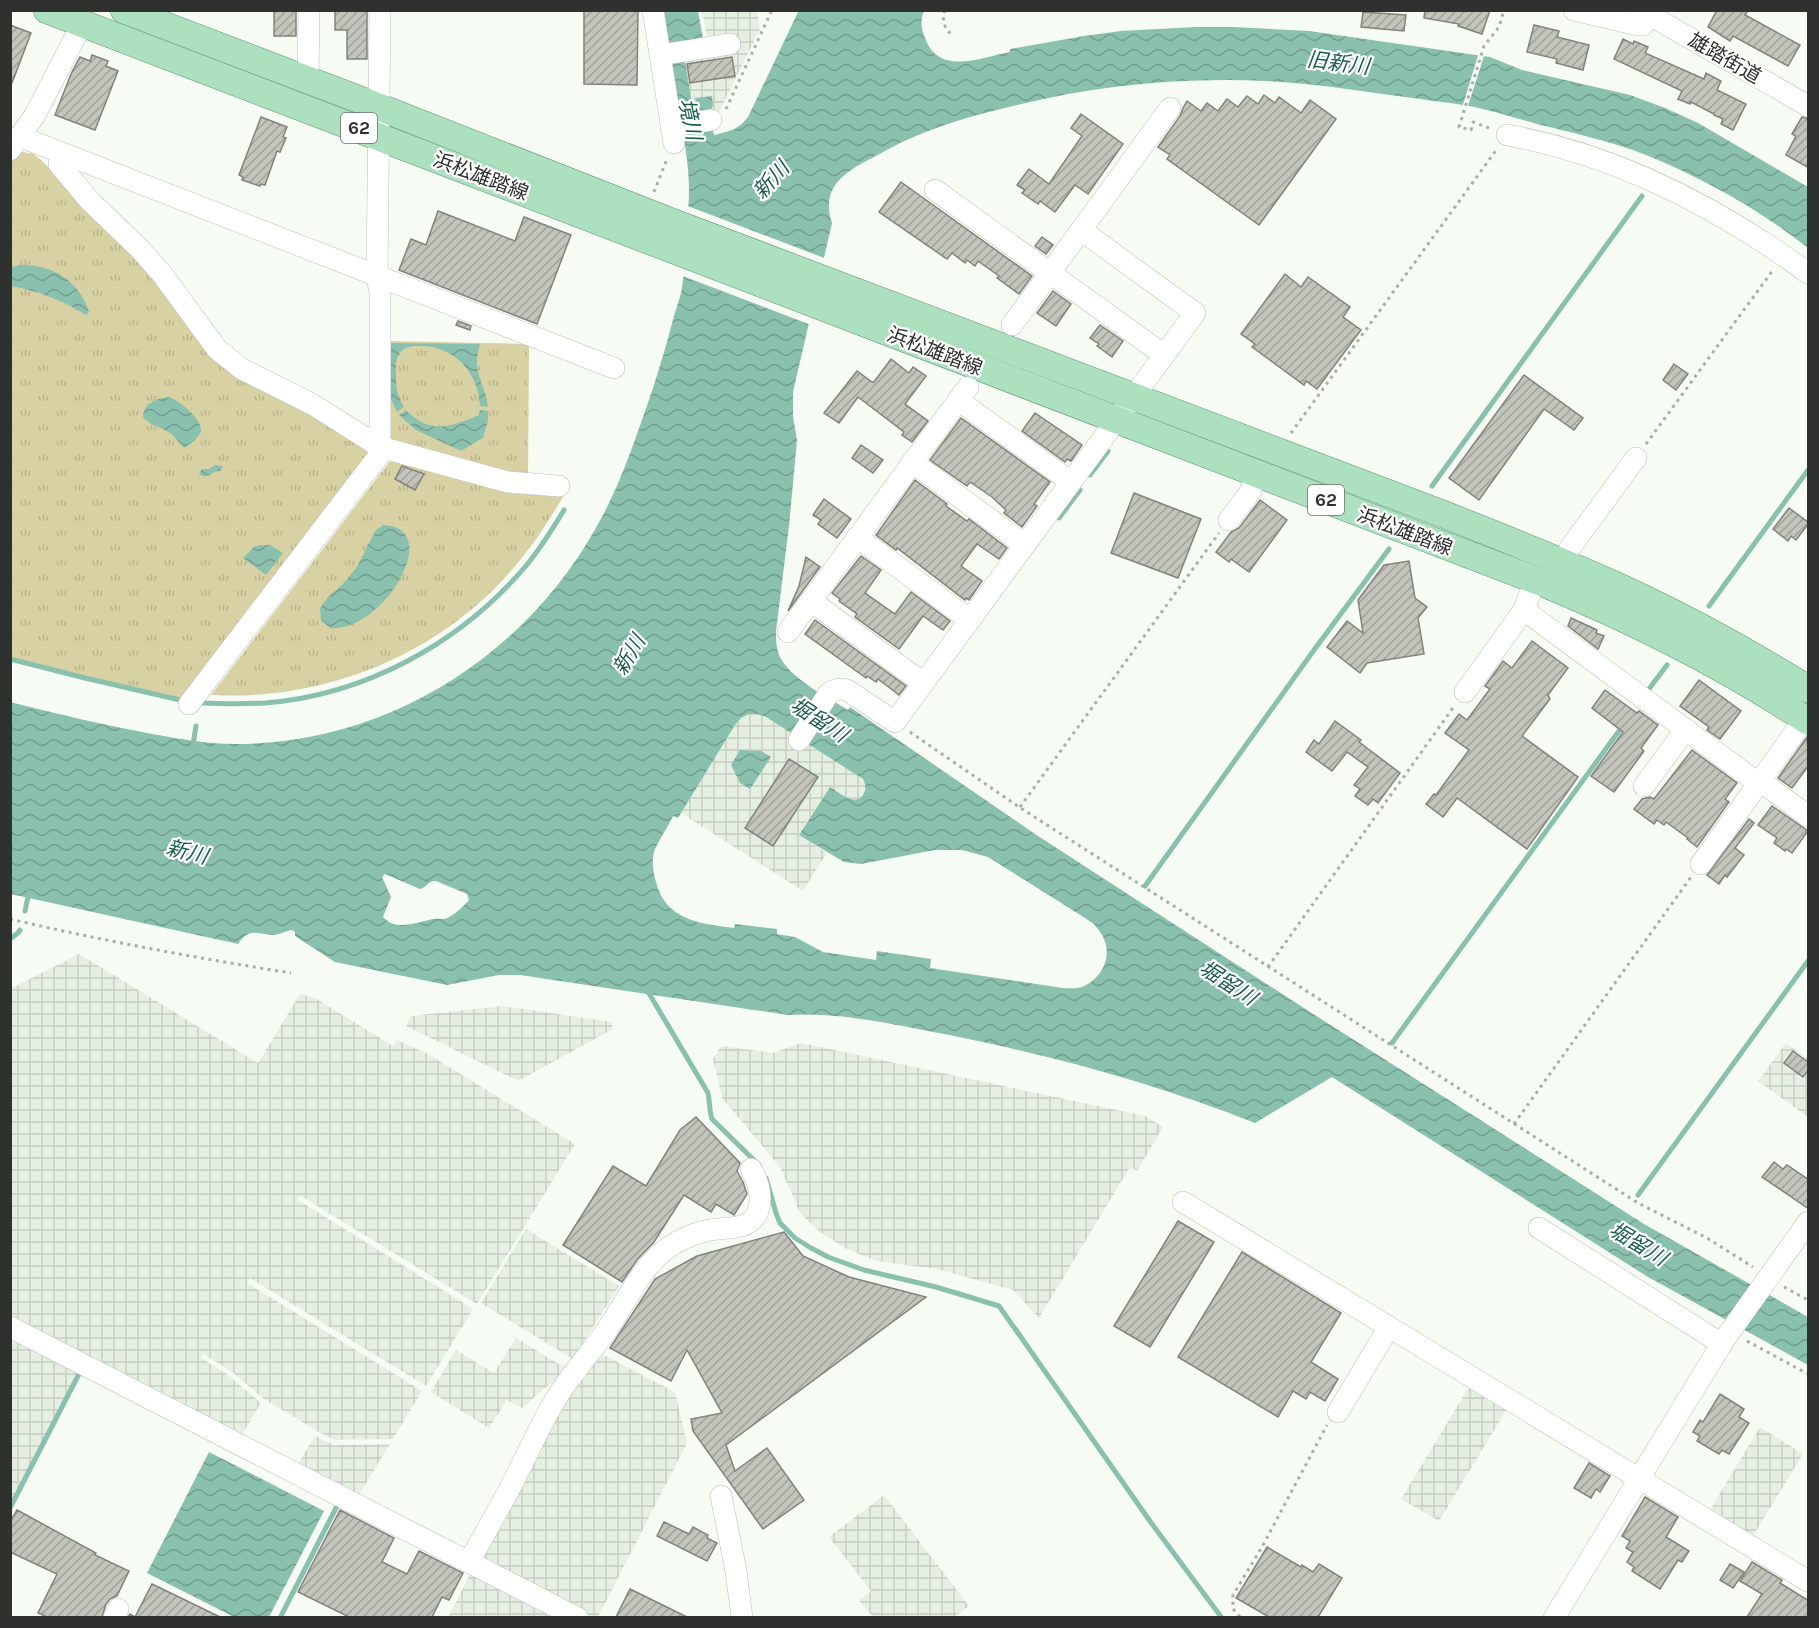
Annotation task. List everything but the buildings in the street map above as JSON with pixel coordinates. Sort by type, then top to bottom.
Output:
[{"type":"main road","name":"浜松雄踏線","points":[[47,10],[1536,580],[1611,612],[1677,644],[1734,675],[1807,720]]},
{"type":"main road","name":"浜松雄踏線","points":[[124,10],[1564,563],[1628,591],[1694,624],[1809,689]]},
{"type":"street","points":[[308,80],[309,10]]},
{"type":"street","points":[[189,704],[380,454],[380,294],[377,276],[380,10]]},
{"type":"street","points":[[652,10],[675,131],[711,120]]},
{"type":"street","points":[[1574,10],[1638,25],[1643,25],[1646,13]]},
{"type":"street","name":"雄踏街道","points":[[1646,13],[1809,106]]},
{"type":"street","points":[[82,24],[48,92],[16,144],[61,153],[614,368]]},
{"type":"street","points":[[662,55],[730,44]]},
{"type":"street","points":[[1012,325],[1170,108]]},
{"type":"street","points":[[1507,135],[1568,149],[1636,175],[1712,211],[1809,273]]},
{"type":"street","points":[[61,153],[59,164],[90,201],[155,266],[207,336],[229,360],[312,404],[380,447],[483,476],[534,485],[560,486]]},
{"type":"street","points":[[935,190],[1164,355]]},
{"type":"street","points":[[799,740],[829,693],[835,689],[848,690],[895,722],[1195,313],[1081,231]]},
{"type":"street","points":[[788,632],[963,393],[1071,482]]},
{"type":"street","points":[[1564,563],[1570,548],[1636,458]]},
{"type":"street","points":[[912,462],[1025,545]]},
{"type":"street","points":[[1229,520],[1250,492],[1257,474]]},
{"type":"street","points":[[857,537],[970,620]]},
{"type":"street","points":[[1465,692],[1524,609],[1536,580]]},
{"type":"street","points":[[811,601],[923,683]]},
{"type":"street","points":[[1524,609],[1686,729],[1809,816]]},
{"type":"street","points":[[1701,864],[1759,782],[1807,720]]},
{"type":"street","points":[[1644,786],[1686,729]]},
{"type":"street","points":[[469,1562],[554,1401],[602,1337],[652,1262],[663,1251],[690,1236],[720,1228],[736,1228],[753,1220],[758,1212],[760,1194],[752,1168]]},
{"type":"street","points":[[1183,1202],[1809,1581]]},
{"type":"street","points":[[1554,1617],[1727,1335],[1809,1222]]},
{"type":"street","points":[[1539,1228],[1727,1335]]},
{"type":"street","points":[[10,1327],[578,1617]]},
{"type":"street","points":[[1338,1412],[1389,1327]]},
{"type":"street","points":[[721,1496],[736,1571],[742,1617]]},
{"type":"path","points":[[711,120],[723,112],[727,106],[772,10]]},
{"type":"path","points":[[945,10],[944,22],[947,30],[953,36]]},
{"type":"path","points":[[1473,122],[1470,130],[1459,127],[1484,46],[1499,27],[1504,10]]},
{"type":"path","points":[[652,196],[675,131]]},
{"type":"path","points":[[1283,454],[1290,434],[1507,135]]},
{"type":"path","points":[[1636,458],[1784,255]]},
{"type":"path","points":[[1019,807],[1229,520]]},
{"type":"path","points":[[1268,967],[1465,692]]},
{"type":"path","points":[[895,722],[1019,807],[1645,1207],[1718,1244],[1767,1280],[1809,1300]]},
{"type":"path","points":[[1514,1124],[1701,864]]},
{"type":"path","points":[[10,919],[179,955],[291,973]]},
{"type":"path","points":[[1727,1335],[1761,1348],[1809,1374]]},
{"type":"path","points":[[1240,1617],[1233,1609],[1233,1595],[1262,1547],[1328,1423],[1338,1412]]},
{"type":"shaded area","points":[[702,11],[757,11],[760,29],[720,110],[716,114],[694,116],[684,55],[708,43]]},
{"type":"shaded area","points":[[749,714],[766,717],[863,779],[866,785],[866,791],[857,800],[850,800],[830,787],[799,834],[827,853],[803,891],[681,813],[735,725]]},
{"type":"shaded area","points":[[79,954],[258,1063],[300,994],[315,998],[393,1046],[397,1040],[428,1054],[575,1144],[477,1304],[301,1196],[298,1200],[473,1309],[426,1386],[250,1278],[247,1283],[422,1391],[393,1439],[335,1440],[264,1399],[231,1371],[203,1354],[201,1358],[228,1375],[261,1403],[240,1438],[11,1320],[10,989]]},
{"type":"shaded area","points":[[503,1006],[611,1022],[613,1029],[518,1081],[406,1026],[411,1016]]},
{"type":"shaded area","points":[[801,1043],[1145,1116],[1163,1127],[1137,1171],[1130,1167],[1039,1318],[1013,1290],[937,1269],[876,1261],[845,1248],[820,1232],[800,1213],[780,1167],[722,1098],[713,1059],[721,1046],[773,1053]]},
{"type":"shaded area","points":[[1786,1043],[1808,1059],[1808,1117],[1758,1081]]},
{"type":"shaded area","points":[[526,1229],[619,1286],[573,1359],[481,1303]]},
{"type":"shaded area","points":[[11,1338],[78,1373],[11,1506]]},
{"type":"shaded area","points":[[516,1338],[567,1369],[522,1408],[507,1400],[489,1428],[431,1392],[456,1350],[494,1373]]},
{"type":"shaded area","points":[[598,1352],[675,1392],[687,1443],[598,1617],[589,1617],[476,1560],[538,1440]]},
{"type":"shaded area","points":[[1472,1382],[1510,1404],[1439,1521],[1401,1499]]},
{"type":"shaded area","points":[[1760,1427],[1803,1454],[1750,1541],[1707,1515]]},
{"type":"shaded area","points":[[315,1436],[334,1445],[390,1444],[357,1498],[296,1467]]},
{"type":"shaded area","points":[[884,1495],[969,1606],[954,1617],[873,1617],[859,1600],[871,1591],[829,1537]]},
{"type":"shaded area","points":[[470,1574],[555,1618],[448,1618]]},
{"type":"green space","points":[[16,151],[34,154],[65,182],[156,279],[286,399],[374,452],[184,700],[11,657],[10,158]]},
{"type":"green space","points":[[389,341],[529,344],[528,478],[388,443]]},
{"type":"green space","points":[[393,457],[566,492],[533,544],[490,592],[457,621],[421,645],[382,664],[341,679],[299,689],[255,695],[211,695]]},
{"type":"water","points":[[799,10],[924,11],[922,28],[932,50],[940,57],[962,62],[1010,52],[1010,49],[1121,31],[1234,27],[1309,31],[1490,57],[1522,70],[1630,95],[1698,123],[1808,187],[1808,248],[1751,208],[1710,185],[1646,155],[1619,146],[1475,107],[1328,86],[1267,81],[1204,80],[1141,84],[1078,92],[983,114],[916,136],[851,170],[834,186],[830,196],[829,209],[832,223],[793,392],[793,416],[797,440],[776,640],[779,655],[784,663],[809,686],[848,710],[850,707],[1035,834],[1644,1224],[1808,1317],[1808,1365],[1648,1277],[1332,1077],[1255,1123],[1175,1094],[1094,1069],[1011,1048],[893,1024],[840,1016],[788,1015],[520,975],[499,975],[447,985],[335,962],[295,936],[292,930],[275,935],[250,933],[238,944],[11,894],[10,702],[117,727],[194,741],[236,744],[292,740],[346,728],[398,709],[446,684],[491,652],[531,615],[567,573],[597,526],[613,495],[650,397],[681,294],[689,202],[688,169],[660,11],[698,11],[704,44],[683,48],[694,116],[713,130],[714,135],[741,125],[748,117]],"holes":[[[749,714],[766,717],[863,779],[865,791],[857,800],[848,798],[830,787],[799,835],[844,862],[861,864],[935,850],[962,850],[988,857],[1093,923],[1102,935],[1107,950],[1104,966],[1100,972],[1082,987],[1063,988],[930,968],[931,959],[877,951],[876,960],[823,952],[795,937],[777,934],[777,929],[735,924],[734,928],[697,922],[676,912],[667,905],[656,882],[653,866],[655,849],[673,816],[678,818],[735,725]],[[385,874],[420,889],[436,881],[467,894],[469,900],[445,919],[433,919],[407,925],[394,924],[383,917],[391,897],[382,877]]]},
{"type":"water","points":[[712,96],[713,106],[708,114],[698,115],[695,98]]},
{"type":"water","points":[[22,265],[45,268],[64,277],[79,292],[89,312],[86,315],[50,297],[11,286],[11,267]]},
{"type":"water","points":[[390,343],[480,344],[477,363],[488,407],[480,406],[475,383],[463,364],[444,351],[433,347],[415,346],[404,349],[397,358],[397,388],[404,407],[397,412],[390,397]]},
{"type":"water","points":[[169,397],[190,411],[201,427],[194,441],[184,448],[170,433],[143,417],[148,405],[155,400]]},
{"type":"water","points":[[406,410],[415,418],[432,426],[459,423],[479,415],[480,410],[488,411],[488,421],[483,438],[461,451],[416,430],[399,415]]},
{"type":"water","points":[[215,465],[223,466],[220,471],[207,476],[199,474],[202,469],[209,469]]},
{"type":"water","points":[[383,525],[401,530],[409,543],[408,560],[400,579],[387,598],[370,614],[350,625],[330,628],[321,620],[320,608],[357,567],[375,531]]},
{"type":"water","points":[[270,545],[283,553],[266,575],[243,558],[254,547]]},
{"type":"water","points":[[740,750],[761,751],[771,757],[750,789],[740,783],[731,765]]},
{"type":"water","points":[[209,1452],[324,1511],[269,1617],[234,1617],[147,1573]]},
{"type":"pier","points":[[1479,52],[1485,53],[1467,109],[1462,108]]},
{"type":"pier","points":[[685,205],[827,259],[811,325],[680,275]]},
{"type":"waterway","points":[[1432,486],[1642,196]]},
{"type":"waterway","points":[[1090,475],[1108,451]]},
{"type":"waterway","points":[[1709,606],[1808,470]]},
{"type":"waterway","points":[[1055,515],[1059,518],[1080,490]]},
{"type":"waterway","points":[[201,703],[265,703],[303,698],[339,689],[375,676],[408,660],[441,641],[499,594],[525,567],[564,510]]},
{"type":"waterway","points":[[1145,886],[1389,549]]},
{"type":"waterway","points":[[10,659],[180,700]]},
{"type":"waterway","points":[[1646,693],[1667,665]]},
{"type":"waterway","points":[[1392,1043],[1624,724]]},
{"type":"waterway","points":[[193,745],[196,726]]},
{"type":"waterway","points":[[25,911],[29,892]]},
{"type":"waterway","points":[[10,939],[20,930]]},
{"type":"waterway","points":[[1638,1195],[1808,961]]},
{"type":"waterway","points":[[647,990],[708,1093],[712,1119],[759,1165]]},
{"type":"waterway","points":[[766,1178],[780,1223],[795,1238],[811,1248],[864,1270],[936,1287],[999,1306],[1152,1524],[1222,1618]]},
{"type":"waterway","points":[[10,1508],[81,1370]]},
{"type":"waterway","points":[[280,1618],[339,1502]]},
{"type":"water label","name":"旧新川","points":[[1338,63]]},
{"type":"water label","name":"境川","points":[[690,119]]},
{"type":"water label","name":"新川","points":[[771,180]]},
{"type":"water label","name":"新川","points":[[629,655]]},
{"type":"water label","name":"堀留川","points":[[819,720]]},
{"type":"water label","name":"新川","points":[[187,852]]},
{"type":"water label","name":"堀留川","points":[[1228,983]]},
{"type":"water label","name":"堀留川","points":[[1638,1244]]}]
